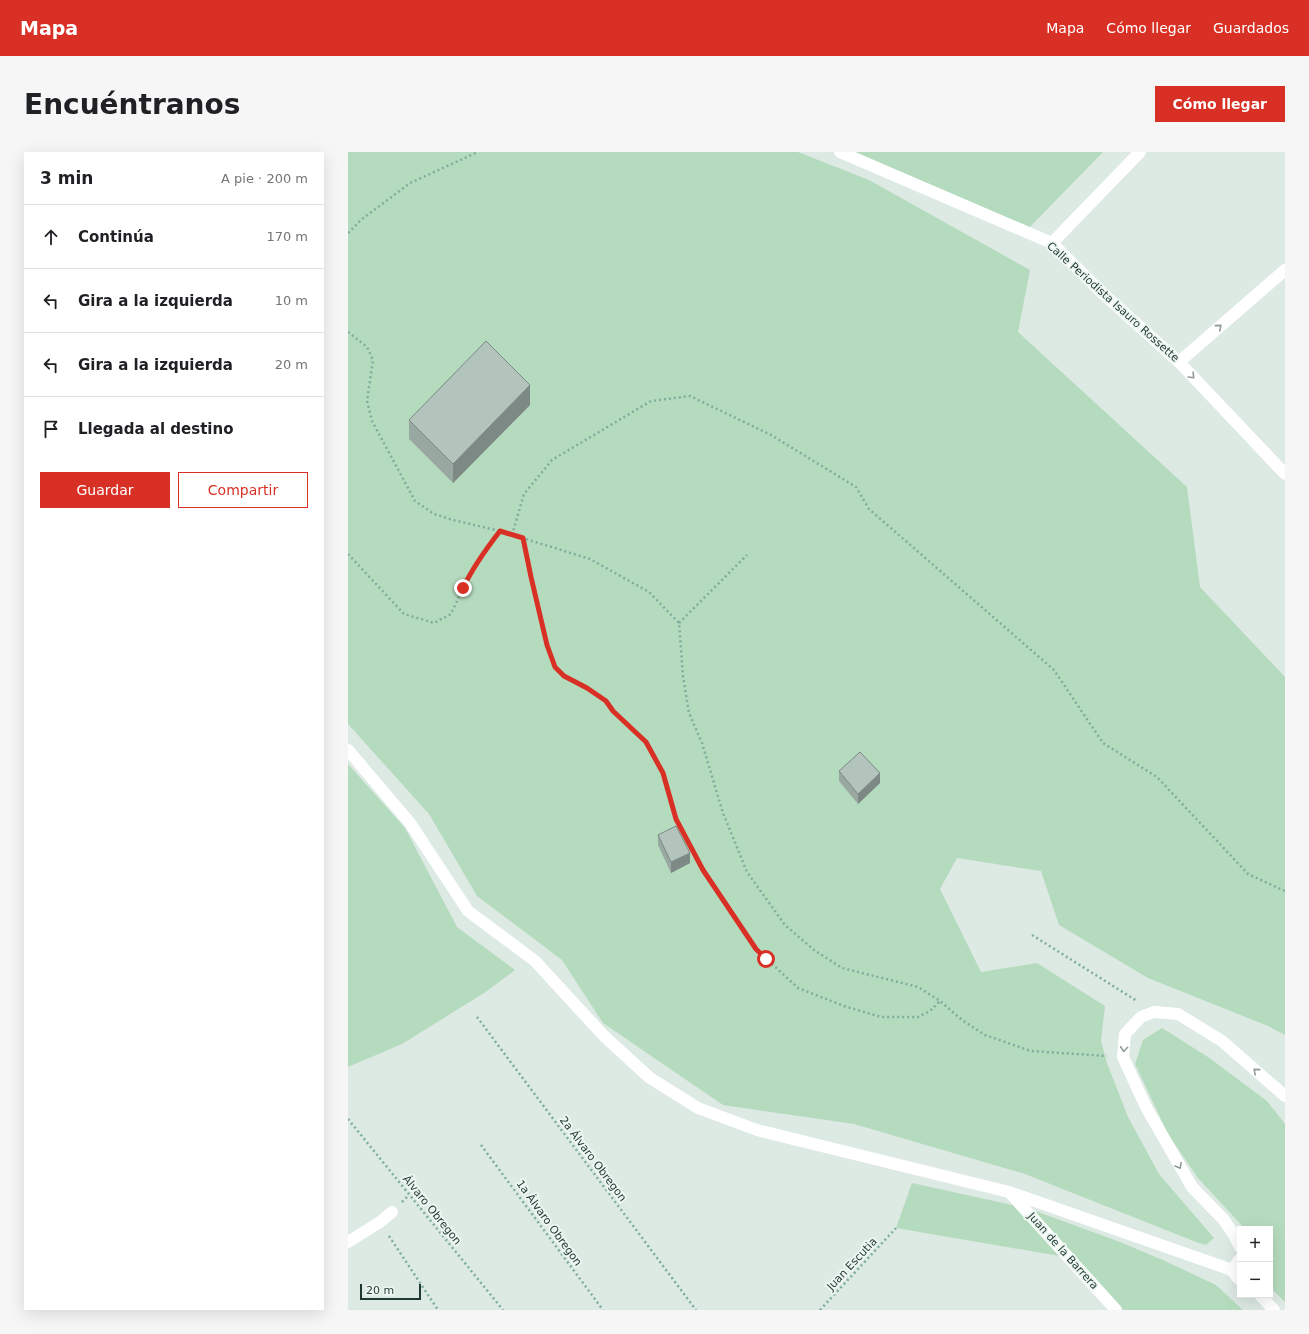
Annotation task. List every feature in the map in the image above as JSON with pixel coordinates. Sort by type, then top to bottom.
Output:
[{"type":"street","name":"Calle Periodista Isauro Rossette","points":[[840,152],[1052,243],[1099,290],[1179,362],[1285,474]]},
{"type":"street","points":[[1052,243],[1140,152]]},
{"type":"street","points":[[1179,362],[1285,270]]},
{"type":"street","points":[[348,750],[410,822],[468,911],[535,961],[604,1036],[650,1078],[698,1108],[757,1130],[1010,1192],[1232,1270],[1237,1277]]},
{"type":"street","points":[[1237,1241],[1224,1220],[1192,1187],[1146,1107],[1123,1057],[1125,1034],[1141,1017],[1154,1012],[1178,1014],[1222,1041],[1285,1096]]},
{"type":"street","name":"Juan de la Barrera","points":[[1010,1192],[1116,1310]]},
{"type":"street","points":[[348,1242],[380,1222],[392,1212]]},
{"type":"street","points":[[1232,1270],[1237,1262]]},
{"type":"street","points":[[1263,1298],[1274,1310]]},
{"type":"path","points":[[348,233],[362,219],[410,183],[478,152]]},
{"type":"path","points":[[348,332],[367,347],[373,360],[367,401],[372,421],[415,501],[434,514],[500,531],[590,559],[649,592],[679,623],[682,676],[689,713],[702,743],[723,813],[747,872],[785,925],[814,950],[842,968],[918,987],[940,1001],[962,1020],[985,1035],[1031,1051],[1123,1057]]},
{"type":"path","points":[[512,535],[524,494],[552,460],[651,401],[690,396],[771,435],[856,487],[869,509],[1054,670],[1103,742],[1158,777],[1248,874],[1285,891]]},
{"type":"path","points":[[348,554],[404,614],[434,622],[451,614],[469,575],[500,531]]},
{"type":"path","points":[[523,538],[547,645],[555,667],[564,676],[587,688],[606,701],[613,711],[646,742],[663,773],[676,819],[703,870],[756,949],[798,988],[851,1008],[881,1016],[918,1017],[930,1011],[940,1001]]},
{"type":"path","points":[[679,623],[747,555]]},
{"type":"path","points":[[1032,935],[1154,1012]]},
{"type":"path","name":"2a Álvaro Obregon","points":[[477,1017],[696,1310]]},
{"type":"path","name":"Álvaro Obregon","points":[[348,1120],[503,1310]]},
{"type":"path","name":"1a Álvaro Obregon","points":[[481,1145],[603,1310]]},
{"type":"path","points":[[380,1222],[438,1310]]},
{"type":"path","name":"Juan Escutia","points":[[820,1310],[896,1228]]},
{"type":"green space","points":[[348,152],[798,152],[869,180],[1030,270],[1018,332],[1187,487],[1200,587],[1285,677],[1285,1035],[1268,1026],[1148,978],[1059,925],[1041,871],[957,858],[940,889],[981,972],[1037,963],[1105,1006],[1101,1041],[1107,1063],[1128,1117],[1159,1174],[1214,1238],[1206,1245],[1025,1174],[854,1124],[723,1105],[603,1023],[562,960],[477,896],[429,814],[348,724]]},
{"type":"green space","points":[[851,152],[1103,152],[1026,231]]},
{"type":"green space","points":[[348,764],[405,828],[457,927],[515,970],[484,993],[402,1044],[348,1067]]},
{"type":"green space","points":[[1162,1028],[1208,1057],[1267,1101],[1285,1124],[1285,1302],[1273,1290],[1273,1226],[1242,1226],[1198,1178],[1168,1134],[1135,1064],[1143,1040]]},
{"type":"green space","points":[[912,1183],[1030,1209],[1120,1242],[1216,1285],[1243,1310],[1123,1310],[1077,1259],[896,1228]]},
{"type":"building","points":[[486,341],[530,385],[453,464],[409,420]]},
{"type":"building","points":[[860,752],[880,773],[858,794],[839,771]]},
{"type":"building","points":[[676,826],[690,853],[671,862],[658,835]]},
{"type":"route","points":[[463,588],[469,575],[500,531],[523,538],[547,645],[555,667],[564,676],[587,688],[606,701],[613,711],[646,742],[663,773],[676,819],[703,870],[756,949],[766,959]]}]
